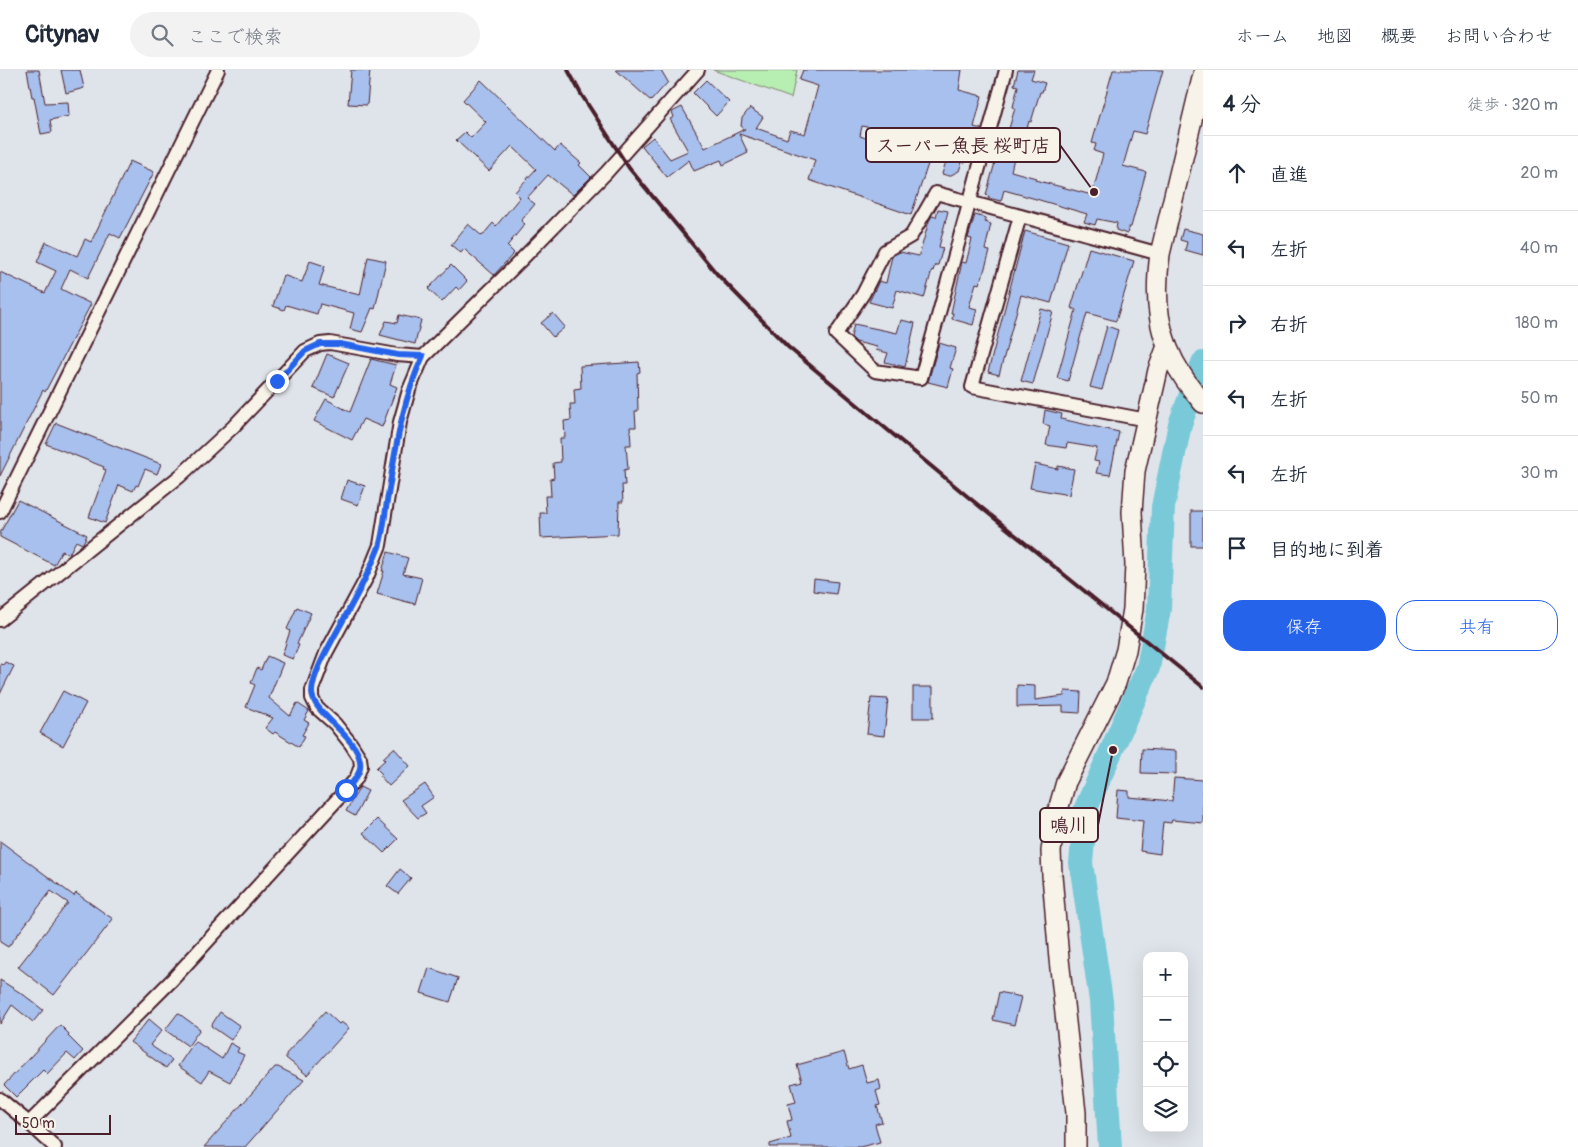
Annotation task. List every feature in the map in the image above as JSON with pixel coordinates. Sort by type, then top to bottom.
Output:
[{"type":"street","points":[[0,512],[218,70]]},
{"type":"street","points":[[30,1123],[172,980],[356,779],[360,758],[335,724],[317,708],[312,698],[312,690],[326,653],[367,577],[380,545],[400,422],[409,390],[423,356],[520,261],[592,186],[698,70]]},
{"type":"street","points":[[1006,70],[969,203],[921,378],[875,371],[836,334],[863,294],[884,251],[911,236],[936,193],[969,203],[1160,254]]},
{"type":"street","points":[[1203,74],[1160,254],[1156,282],[1158,308],[1167,346],[1181,374],[1203,403]]},
{"type":"street","points":[[1020,216],[972,387],[1147,420]]},
{"type":"street","points":[[0,620],[180,476],[234,427],[305,351],[320,344],[330,343],[398,355],[423,356]]},
{"type":"street","points":[[1076,1147],[1076,1113],[1059,960],[1051,850],[1056,817],[1066,782],[1116,683],[1126,650],[1133,609],[1135,565],[1132,512],[1135,471],[1158,370],[1167,346]]},
{"type":"street","points":[[0,1100],[30,1123],[55,1147]]},
{"type":"green space","points":[[713,70],[797,70],[791,98]]},
{"type":"building","points":[[27,70],[39,70],[45,103],[68,102],[69,116],[50,120],[52,132],[41,134]]},
{"type":"building","points":[[61,70],[80,70],[84,88],[66,93]]},
{"type":"building","points":[[351,70],[370,70],[367,105],[348,104]]},
{"type":"building","points":[[616,70],[661,70],[668,82],[651,101]]},
{"type":"building","points":[[803,70],[962,70],[959,90],[982,96],[974,127],[981,129],[977,143],[971,142],[965,163],[962,162],[959,171],[949,176],[942,174],[948,155],[943,153],[946,144],[862,126],[860,136],[929,161],[911,215],[809,180],[815,160],[739,134],[748,153],[723,165],[721,160],[694,171],[689,160],[667,177],[642,146],[653,137],[670,159],[688,151],[670,119],[674,117],[672,112],[682,107],[705,148],[745,129],[741,126],[742,118],[750,108],[763,117],[756,128],[787,139],[790,130],[805,134],[818,86],[799,80]]},
{"type":"building","points":[[1018,70],[1034,70],[1031,79],[1045,83],[1042,92],[1040,92],[1031,122],[1029,121],[1021,151],[1016,149],[1011,171],[1036,178],[1035,180],[1092,195],[1103,154],[1094,151],[1096,144],[1092,143],[1113,70],[1163,70],[1145,134],[1133,131],[1123,166],[1146,172],[1131,227],[1129,227],[1127,234],[1116,230],[1117,223],[1097,219],[1095,225],[1084,222],[1087,214],[1004,190],[1001,201],[988,198],[989,196],[986,195],[1004,130],[1008,132],[1015,108],[1013,107],[1018,86],[1014,85]]},
{"type":"building","points":[[481,80],[555,151],[560,145],[581,163],[579,165],[591,177],[573,195],[548,175],[527,198],[535,204],[521,221],[525,224],[507,246],[514,253],[494,275],[464,249],[461,253],[451,245],[468,224],[482,236],[493,223],[496,226],[520,197],[515,192],[536,169],[512,146],[489,171],[456,140],[465,132],[471,138],[486,122],[463,100]]},
{"type":"building","points":[[706,80],[729,102],[716,116],[693,93]]},
{"type":"building","points":[[130,161],[154,172],[120,238],[110,233],[88,278],[70,269],[61,289],[91,304],[45,392],[43,390],[0,476],[0,272],[45,293],[56,271],[37,262],[46,242],[77,256],[85,239],[91,242]]},
{"type":"building","points":[[938,209],[948,211],[939,247],[943,248],[938,265],[935,265],[932,270],[924,298],[897,290],[892,308],[869,302],[879,281],[886,283],[892,256],[900,252],[919,256],[929,221],[932,216],[936,217]]},
{"type":"building","points":[[975,215],[986,218],[985,222],[991,224],[985,250],[990,251],[982,278],[979,284],[976,283],[969,307],[977,309],[973,325],[952,319],[953,313],[951,313],[962,262],[966,263],[972,239],[968,238]]},
{"type":"building","points":[[1183,229],[1203,234],[1203,255],[1185,250],[1187,242],[1180,240]]},
{"type":"building","points":[[1025,231],[1068,243],[1051,303],[1021,295],[999,375],[988,372]]},
{"type":"building","points":[[1089,248],[1134,261],[1116,321],[1087,313],[1068,381],[1057,378],[1076,310],[1071,308]]},
{"type":"building","points":[[368,257],[386,261],[375,309],[372,308],[362,332],[350,329],[354,313],[320,304],[317,314],[286,305],[284,310],[273,306],[283,275],[302,282],[310,261],[325,266],[319,285],[360,295]]},
{"type":"building","points":[[451,265],[467,281],[459,290],[456,287],[442,302],[428,289]]},
{"type":"building","points":[[1041,309],[1053,312],[1033,384],[1021,381]]},
{"type":"building","points":[[553,313],[565,327],[553,337],[541,323]]},
{"type":"building","points":[[399,315],[421,320],[415,344],[380,335],[386,321],[397,323]]},
{"type":"building","points":[[901,320],[915,323],[905,367],[885,362],[888,353],[876,350],[877,347],[856,342],[851,337],[854,324],[897,333]]},
{"type":"building","points":[[1107,326],[1118,330],[1102,390],[1090,387]]},
{"type":"building","points":[[939,343],[956,348],[950,368],[953,369],[948,387],[928,382]]},
{"type":"building","points":[[327,354],[349,363],[334,397],[313,388]]},
{"type":"building","points":[[371,359],[396,365],[390,384],[397,387],[382,427],[363,419],[352,440],[314,421],[326,399],[350,412]]},
{"type":"building","points":[[639,362],[640,372],[637,373],[638,411],[635,411],[636,427],[630,427],[631,445],[626,445],[628,469],[624,470],[625,485],[622,485],[623,502],[619,502],[618,534],[541,538],[540,513],[546,513],[545,496],[551,496],[550,479],[554,478],[553,463],[561,462],[560,438],[565,438],[564,421],[571,420],[570,404],[575,404],[574,389],[581,388],[580,366]]},
{"type":"building","points":[[1045,410],[1062,414],[1061,419],[1119,432],[1110,475],[1096,473],[1099,462],[1094,461],[1097,448],[1067,443],[1066,448],[1046,445],[1050,426],[1043,424]]},
{"type":"building","points":[[56,423],[161,464],[157,474],[145,469],[138,486],[136,485],[133,491],[119,485],[105,523],[89,517],[106,470],[103,469],[104,467],[46,444]]},
{"type":"building","points":[[1035,464],[1058,469],[1058,466],[1074,469],[1069,495],[1030,488]]},
{"type":"building","points":[[347,480],[365,486],[358,505],[341,499]]},
{"type":"building","points":[[18,500],[87,535],[83,543],[76,541],[69,554],[62,551],[54,565],[0,537],[0,533]]},
{"type":"building","points":[[1191,511],[1203,511],[1203,546],[1191,546]]},
{"type":"building","points":[[388,552],[408,558],[403,574],[422,578],[415,604],[377,594]]},
{"type":"building","points":[[814,579],[838,582],[836,594],[813,591]]},
{"type":"building","points":[[297,607],[311,613],[297,644],[299,645],[293,659],[282,655],[290,631],[287,629]]},
{"type":"building","points":[[267,656],[283,663],[269,698],[290,716],[297,703],[309,711],[304,720],[309,723],[302,735],[305,736],[299,747],[265,728],[273,718],[246,707],[255,685],[251,683],[257,668],[261,670]]},
{"type":"building","points":[[5,662],[14,666],[0,694],[0,664],[3,665]]},
{"type":"building","points":[[1017,685],[1035,686],[1035,700],[1064,696],[1065,691],[1081,692],[1080,713],[1063,712],[1063,706],[1017,707]]},
{"type":"building","points":[[913,687],[933,687],[933,718],[913,718]]},
{"type":"building","points":[[63,691],[86,703],[63,746],[40,733]]},
{"type":"building","points":[[871,698],[888,699],[884,736],[867,734]]},
{"type":"building","points":[[394,748],[410,766],[389,786],[376,768]]},
{"type":"building","points":[[1142,749],[1176,751],[1176,774],[1141,773]]},
{"type":"building","points":[[1174,778],[1203,780],[1203,823],[1172,820],[1171,823],[1163,822],[1160,854],[1140,851],[1143,821],[1116,818],[1118,790],[1129,791],[1129,797],[1172,801]]},
{"type":"building","points":[[425,784],[434,797],[421,806],[426,813],[418,818],[401,800]]},
{"type":"building","points":[[360,787],[368,791],[355,816],[346,811]]},
{"type":"building","points":[[377,819],[398,839],[384,853],[363,833]]},
{"type":"building","points":[[0,841],[74,896],[76,893],[113,919],[54,995],[18,967],[68,903],[51,891],[8,947],[0,942]]},
{"type":"building","points":[[400,869],[411,878],[398,894],[387,886]]},
{"type":"building","points":[[429,968],[458,978],[450,1002],[421,993]]},
{"type":"building","points":[[0,980],[43,1010],[33,1022],[12,1005],[0,1024]]},
{"type":"building","points":[[999,992],[1021,997],[1014,1025],[993,1020]]},
{"type":"building","points":[[325,1011],[339,1024],[341,1022],[349,1028],[307,1075],[286,1058],[286,1054]]},
{"type":"building","points":[[220,1012],[240,1026],[231,1040],[211,1026]]},
{"type":"building","points":[[178,1013],[200,1029],[188,1046],[165,1030]]},
{"type":"building","points":[[149,1019],[162,1030],[150,1045],[172,1060],[166,1068],[130,1042]]},
{"type":"building","points":[[60,1025],[83,1051],[75,1060],[67,1053],[47,1074],[43,1070],[16,1097],[4,1085]]},
{"type":"building","points":[[195,1041],[222,1059],[230,1043],[239,1048],[237,1052],[244,1055],[230,1082],[209,1071],[202,1082],[178,1066]]},
{"type":"building","points":[[844,1052],[849,1069],[862,1065],[867,1083],[879,1080],[881,1089],[876,1091],[880,1105],[877,1106],[882,1122],[875,1124],[880,1142],[860,1147],[770,1147],[770,1144],[791,1138],[787,1121],[792,1120],[788,1104],[796,1102],[791,1084],[802,1081],[797,1065]]},
{"type":"building","points":[[275,1067],[304,1080],[245,1147],[204,1147]]},
{"type":"waterway","points":[[1110,1147],[1101,1001],[1081,863],[1086,808],[1148,668],[1159,609],[1163,507],[1180,424],[1203,363]]},
{"type":"railway","points":[[568,70],[581,94],[629,168],[717,274],[788,347],[967,496],[1203,687]]},
{"type":"place","name":"スーパー魚長 桜町店","points":[[1094,192]]},
{"type":"place","name":"鳴川","points":[[1113,750]]},
{"type":"route","points":[[277,381],[305,351],[320,344],[340,344],[398,355],[423,356],[409,390],[400,422],[380,545],[367,577],[326,653],[312,690],[312,698],[317,708],[335,724],[360,758],[359,772],[356,779],[346,790]]}]
